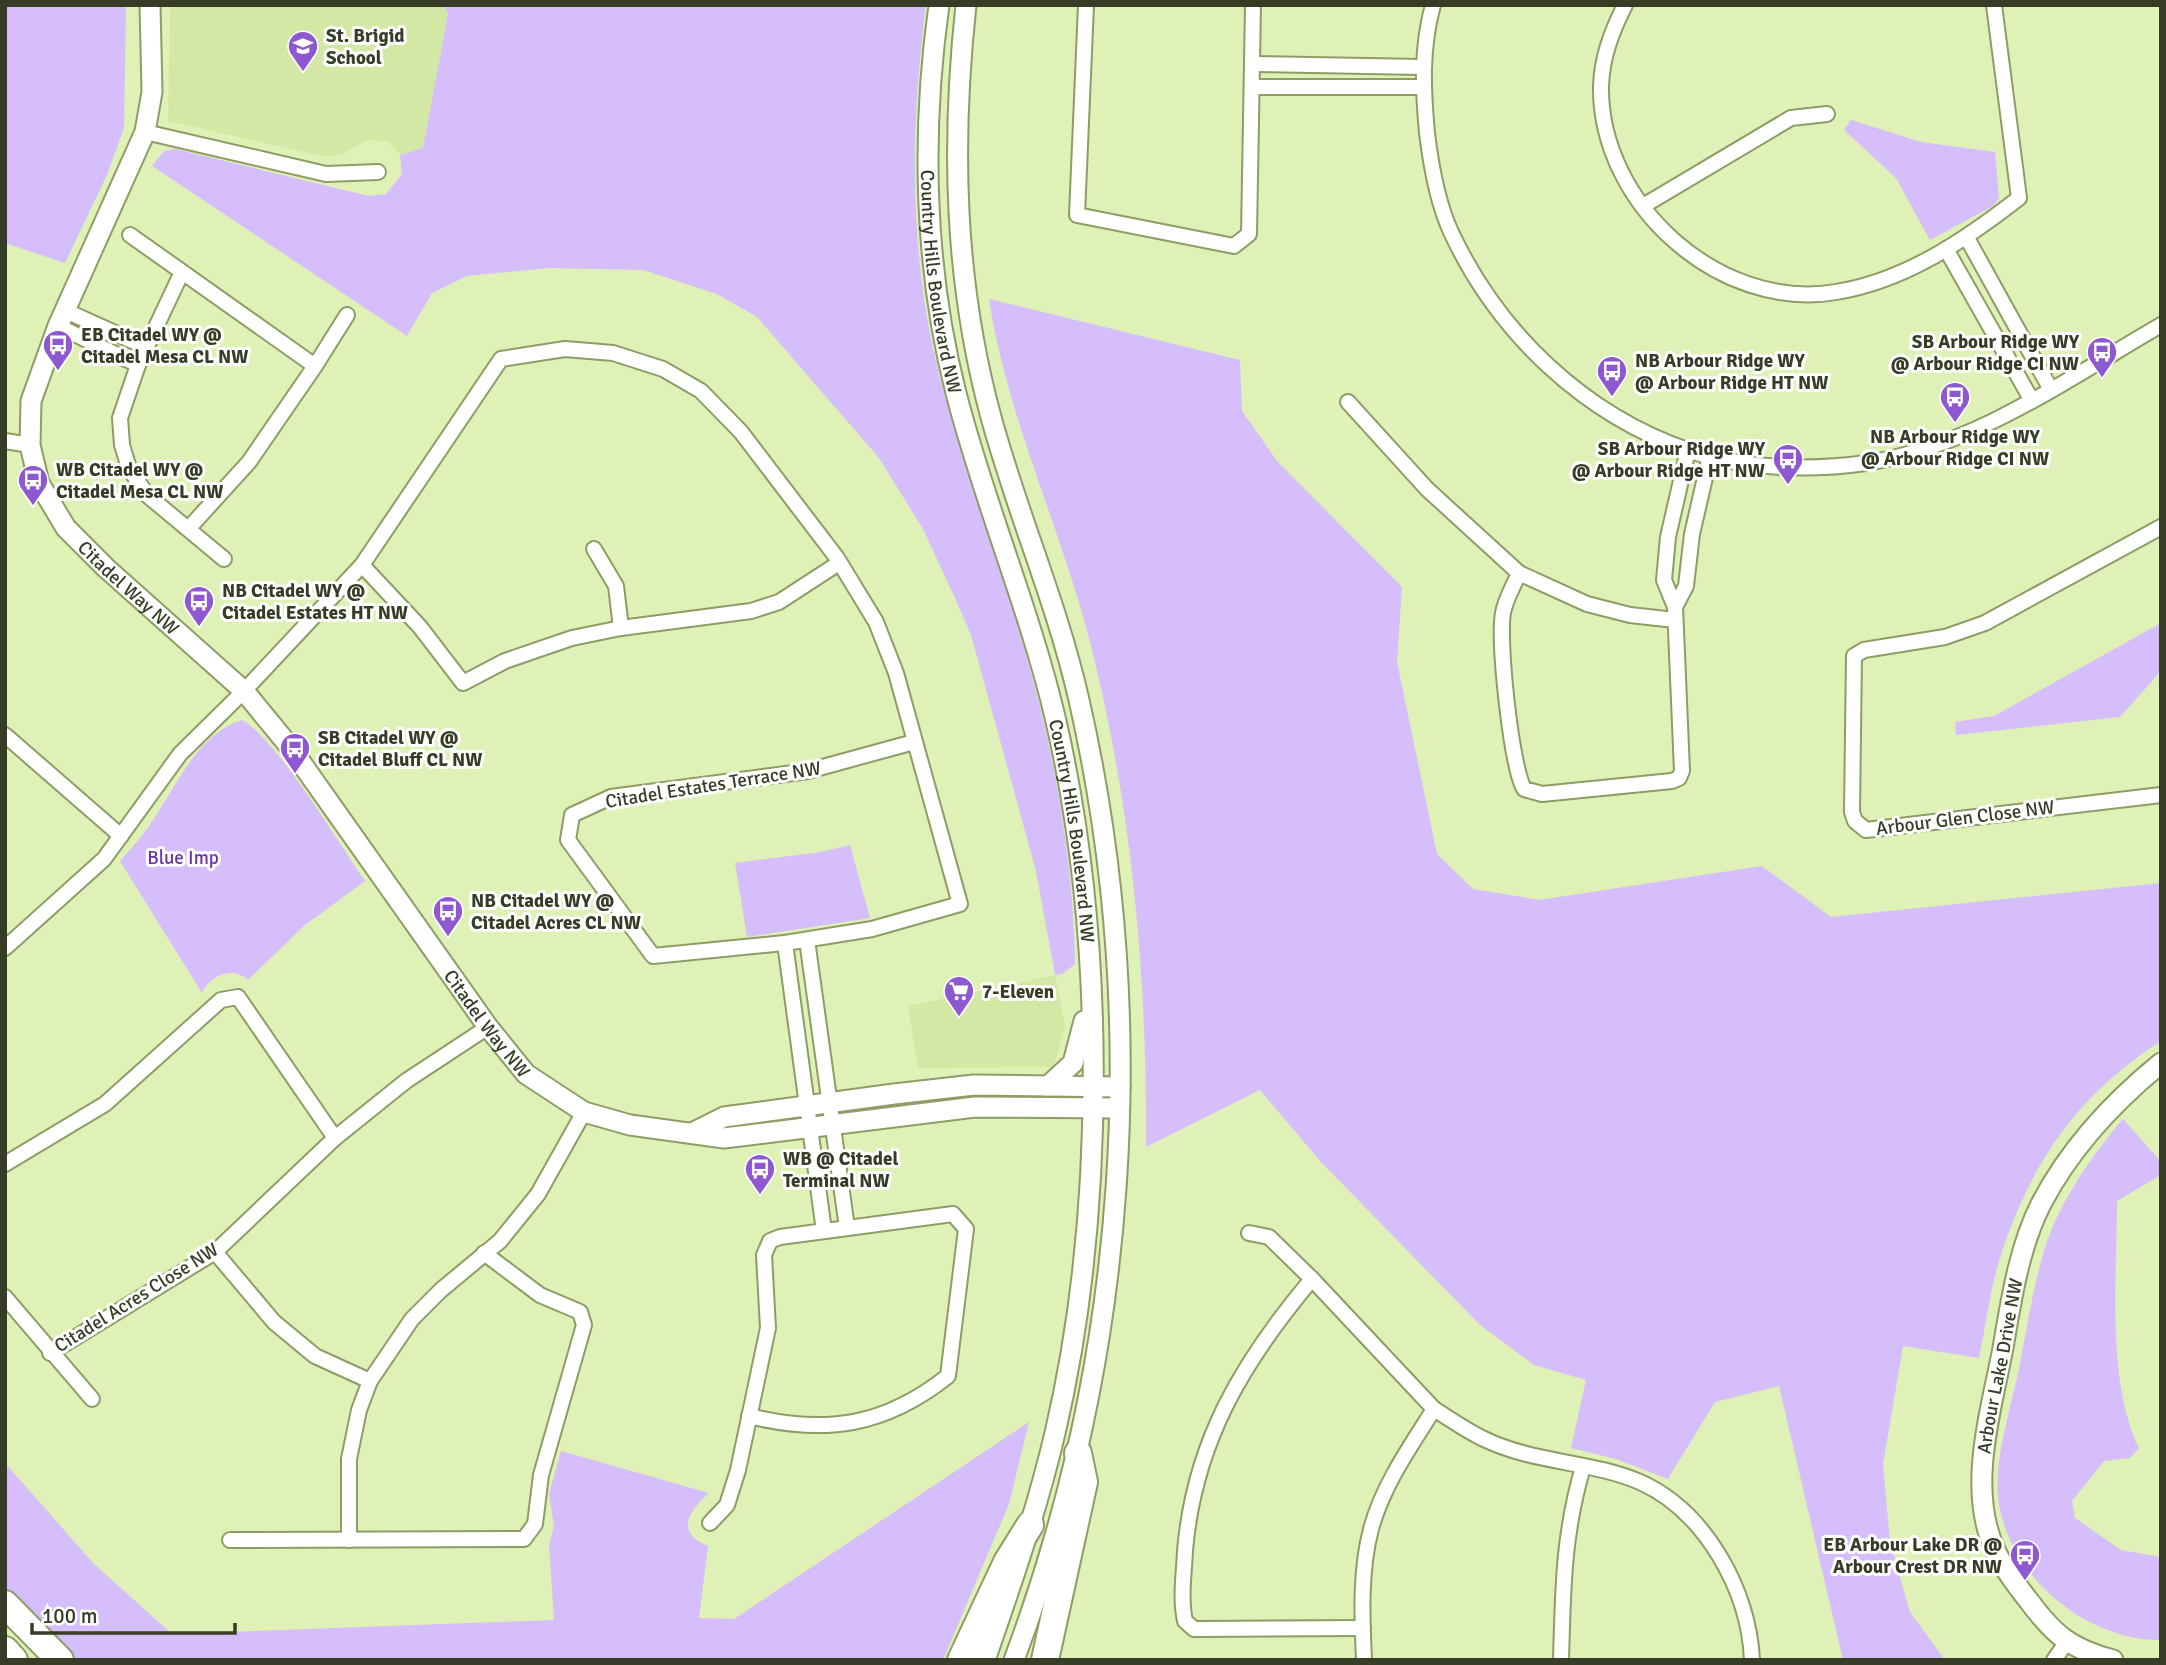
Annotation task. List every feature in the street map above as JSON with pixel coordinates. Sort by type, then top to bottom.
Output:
[{"type":"highway","points":[[1045,1660],[1084,1482],[1078,1453]]},
{"type":"highway","points":[[961,1660],[1007,1562],[1030,1525]]},
{"type":"highway","points":[[5,1604],[60,1660]]},
{"type":"highway","points":[[5,1650],[14,1660]]},
{"type":"main road","name":"Citadel Way NW","points":[[150,5],[152,92],[145,132],[62,318],[31,401],[30,445],[39,483],[66,528],[106,568],[244,691],[290,747],[488,1027],[526,1074],[584,1112],[630,1125],[724,1138],[809,1130],[975,1107],[1119,1108]]},
{"type":"main road","name":"Country Hills Boulevard NW","points":[[939,5],[930,98],[928,170],[941,312],[955,389],[974,455],[1023,600],[1056,720],[1079,857],[1091,989],[1092,1086],[1083,1254],[1071,1348],[1055,1434],[1030,1525],[985,1660]]},
{"type":"main road","name":"Country Hills Boulevard NW","points":[[966,5],[956,136],[960,252],[967,306],[991,418],[1057,614],[1096,778],[1114,915],[1120,1087],[1110,1255],[1100,1336],[1078,1453],[1037,1597],[1014,1660]]},
{"type":"main road","points":[[1048,1086],[1073,1063],[1091,989]]},
{"type":"main road","name":"Arbour Lake Drive NW","points":[[2113,1660],[2066,1643],[2051,1630],[1996,1552],[1983,1505],[1984,1450],[2011,1300],[2040,1206],[2074,1150],[2100,1118],[2161,1063]]},
{"type":"main road","points":[[692,1133],[724,1117],[806,1104],[974,1085],[1120,1087]]},
{"type":"street","points":[[1086,5],[1077,215],[1234,246],[1240,244],[1249,234],[1253,5]]},
{"type":"street","points":[[1433,5],[1422,67],[1422,87],[1431,165],[1451,232],[1497,311],[1553,373],[1622,420],[1688,450],[1769,467],[1866,463],[1949,442],[2161,325]]},
{"type":"street","points":[[1625,5],[1608,38],[1601,87],[1609,139],[1621,172],[1666,235],[1695,258],[1738,280],[1785,293],[1835,293],[1883,281],[1967,238],[2019,198],[1994,5]]},
{"type":"street","points":[[1253,64],[1422,67]]},
{"type":"street","points":[[1252,87],[1422,87]]},
{"type":"street","points":[[1643,206],[1791,118],[1827,114]]},
{"type":"street","points":[[145,132],[326,174],[378,172]]},
{"type":"street","points":[[130,235],[230,303],[315,366]]},
{"type":"street","points":[[1967,238],[2050,388]]},
{"type":"street","points":[[1946,250],[2031,399]]},
{"type":"street","points":[[182,272],[138,365],[120,418],[122,445],[129,468],[147,495],[224,559]]},
{"type":"street","points":[[189,528],[249,462],[347,315]]},
{"type":"street","points":[[62,318],[146,347]]},
{"type":"street","points":[[62,318],[138,365]]},
{"type":"street","points":[[5,948],[104,859],[180,754],[244,691],[362,565],[500,359],[565,349],[613,353],[663,369],[701,391],[741,432],[839,563],[876,622],[896,673],[914,742]]},
{"type":"street","points":[[1348,402],[1427,489],[1519,573],[1587,604],[1630,615],[1675,614]]},
{"type":"street","points":[[5,441],[30,445]]},
{"type":"street","points":[[1519,573],[1503,613],[1503,662],[1520,782],[1530,791],[1542,794],[1672,782],[1679,778],[1682,771],[1675,614],[1664,580],[1668,537],[1688,450]]},
{"type":"street","points":[[1675,614],[1686,586],[1692,534],[1710,456]]},
{"type":"street","name":"Arbour Glen Close NW","points":[[2161,527],[1985,623],[1944,637],[1864,650],[1854,656],[1852,812],[1855,821],[1866,830],[2161,795]]},
{"type":"street","points":[[594,549],[616,586],[621,628]]},
{"type":"street","points":[[362,565],[420,627],[463,683],[505,661],[572,638],[621,628],[751,611],[770,605],[810,584],[839,563]]},
{"type":"street","points":[[5,735],[121,836]]},
{"type":"street","name":"Citadel Estates Terrace NW","points":[[914,742],[960,904],[872,929],[807,940],[653,956],[568,840],[572,815],[611,797],[808,771],[914,742]]},
{"type":"street","points":[[807,940],[848,1228]]},
{"type":"street","points":[[785,943],[824,1231]]},
{"type":"street","points":[[5,1164],[105,1104],[221,1000],[238,997],[335,1138]]},
{"type":"street","name":"Citadel Acres Close NW","points":[[5,1297],[50,1353],[215,1252],[335,1138],[406,1082],[488,1027]]},
{"type":"street","points":[[349,1540],[349,1459],[359,1410],[370,1381],[412,1319],[500,1241],[538,1194],[584,1112]]},
{"type":"street","points":[[710,1523],[727,1506],[768,1328],[764,1255],[770,1241],[780,1237],[953,1214],[966,1229],[948,1376],[924,1395],[882,1416],[840,1426],[789,1426],[749,1416]]},
{"type":"street","points":[[1249,1233],[1269,1237],[1434,1409],[1485,1440],[1640,1482],[1675,1503],[1715,1544],[1738,1597],[1752,1660]]},
{"type":"street","points":[[215,1252],[274,1322],[305,1348],[315,1356],[370,1381]]},
{"type":"street","points":[[230,1541],[524,1539],[535,1524],[541,1475],[584,1325],[580,1312],[540,1295],[484,1253]]},
{"type":"street","points":[[1312,1279],[1249,1359],[1228,1395],[1213,1432],[1188,1524],[1183,1610],[1185,1621],[1194,1629],[1363,1628]]},
{"type":"street","points":[[50,1353],[92,1399]]},
{"type":"street","points":[[1364,1660],[1363,1628],[1371,1530],[1406,1451],[1434,1409]]},
{"type":"street","points":[[1561,1660],[1563,1555],[1569,1512],[1583,1467]]},
{"type":"street","points":[[2054,1660],[2066,1643]]},
{"type":"shaded area","name":"St. Brigid School","points":[[170,5],[444,5],[448,14],[423,148],[400,155],[388,141],[366,140],[343,154],[326,157],[168,121]]},
{"type":"shaded area","points":[[1055,975],[1065,1026],[1054,1067],[918,1068],[908,1006]]},
{"type":"green space","points":[[5,5],[126,5],[124,128],[107,175],[65,263],[5,243]]},
{"type":"green space","points":[[444,5],[926,5],[917,92],[915,179],[920,267],[926,310],[949,412],[1033,678],[1054,772],[1069,868],[1075,964],[1062,974],[1055,975],[1036,871],[971,635],[923,529],[879,458],[757,317],[717,294],[643,270],[549,268],[467,276],[432,293],[407,336],[152,166],[164,151],[175,149],[369,196],[386,194],[402,174],[400,155],[423,148],[448,14]]},
{"type":"green space","points":[[1851,120],[1921,142],[1995,152],[1999,198],[1993,206],[1930,240],[1896,178],[1844,130]]},
{"type":"green space","points":[[989,299],[1240,360],[1242,411],[1277,461],[1402,587],[1397,662],[1437,854],[1473,889],[1539,900],[1762,866],[1831,917],[2161,883],[2161,1041],[2105,1084],[2060,1134],[2042,1162],[2012,1224],[2000,1258],[1979,1358],[1903,1346],[1883,1464],[1890,1542],[1910,1612],[1945,1660],[1843,1660],[1779,1386],[1715,1402],[1668,1479],[1616,1459],[1571,1448],[1586,1380],[1534,1365],[1480,1325],[1320,1161],[1260,1090],[1146,1147],[1144,1022],[1135,899],[1128,837],[1107,715],[1081,609],[1009,389]]},
{"type":"green space","points":[[2161,623],[2161,671],[2120,717],[1956,735],[1955,722],[1994,716]]},
{"type":"green space","name":"Blue Imp","points":[[242,720],[256,731],[289,769],[365,881],[305,925],[248,980],[235,973],[222,974],[210,982],[202,993],[120,861],[148,828],[200,749],[226,727]]},
{"type":"green space","points":[[850,845],[870,918],[747,937],[735,863],[821,852]]},
{"type":"green space","points":[[2123,1119],[2161,1162],[2159,1176],[2117,1201],[2115,1294],[2118,1360],[2122,1392],[2139,1448],[2130,1458],[2104,1461],[2072,1501],[2075,1518],[2121,1550],[2161,1557],[2161,1640],[2107,1630],[2082,1618],[2059,1602],[2039,1583],[2022,1561],[2009,1536],[2000,1510],[1998,1494],[2003,1437],[2035,1285],[2048,1239],[2080,1176]]},
{"type":"green space","points":[[1029,1422],[1009,1504],[943,1660],[69,1660],[5,1593],[5,1463],[94,1564],[172,1634],[554,1620],[549,1545],[554,1526],[549,1494],[561,1451],[709,1493],[688,1521],[691,1534],[708,1546],[699,1618],[734,1619]]},
{"type":"place","name":"St. Brigid School","points":[[303,73]]},
{"type":"place","name":"EB Citadel WY @ Citadel Mesa CL NW","points":[[58,372]]},
{"type":"place","name":"SB Arbour Ridge WY @ Arbour Ridge CI NW","points":[[2102,379]]},
{"type":"place","name":"NB Arbour Ridge WY @ Arbour Ridge HT NW","points":[[1612,398]]},
{"type":"place","name":"NB Arbour Ridge WY @ Arbour Ridge CI NW","points":[[1955,424]]},
{"type":"place","name":"SB Arbour Ridge WY @ Arbour Ridge HT NW","points":[[1788,486]]},
{"type":"place","name":"WB Citadel WY @ Citadel Mesa CL NW","points":[[33,507]]},
{"type":"place","name":"NB Citadel WY @ Citadel Estates HT NW","points":[[199,628]]},
{"type":"place","name":"SB Citadel WY @ Citadel Bluff CL NW","points":[[295,775]]},
{"type":"place","name":"NB Citadel WY @ Citadel Acres CL NW","points":[[448,938]]},
{"type":"place","name":"7-Eleven","points":[[959,1018]]},
{"type":"place","name":"WB @ Citadel Terminal NW","points":[[760,1196]]},
{"type":"place","name":"EB Arbour Lake DR @ Arbour Crest DR NW","points":[[2025,1582]]}]
